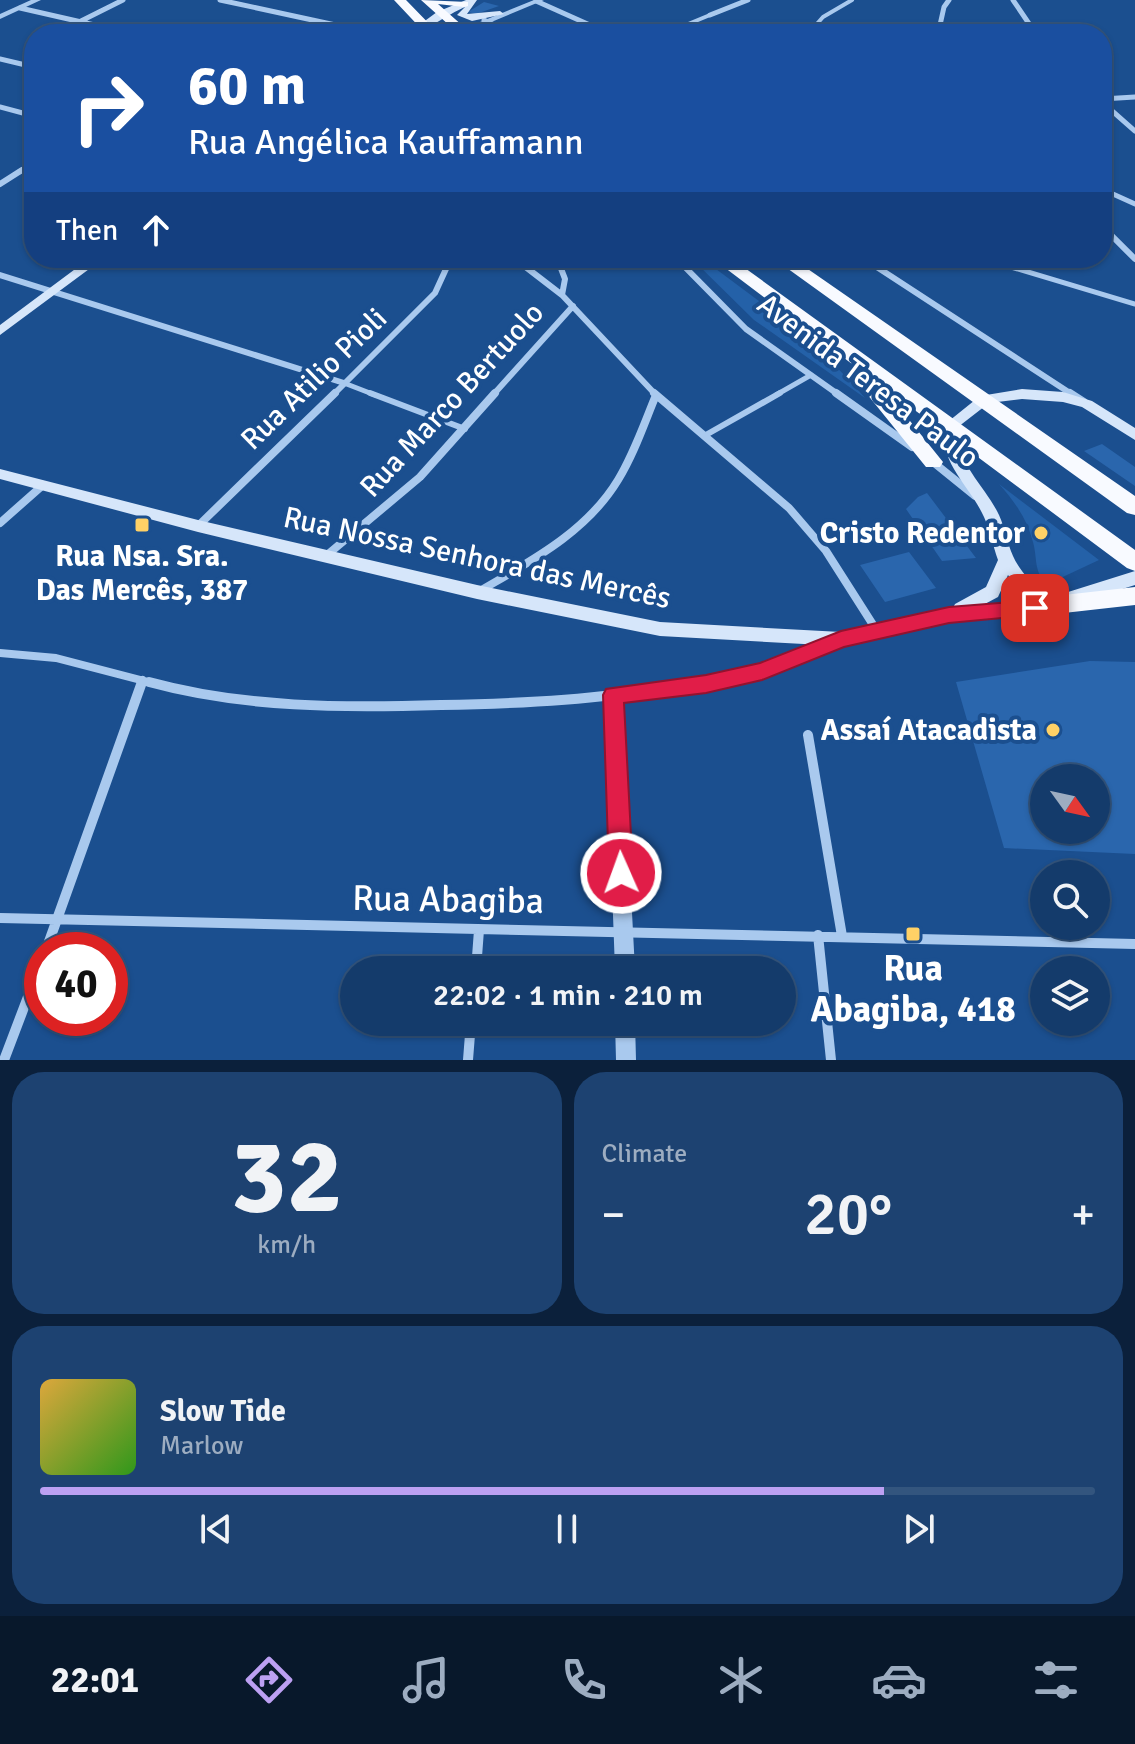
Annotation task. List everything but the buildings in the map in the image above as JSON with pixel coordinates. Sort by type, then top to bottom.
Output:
[{"type":"highway","points":[[400,0],[423,24]]},
{"type":"highway","points":[[427,0],[452,24]]},
{"type":"highway","points":[[434,0],[472,1]]},
{"type":"highway","points":[[734,268],[1135,562]]},
{"type":"highway","points":[[795,268],[1135,507]]},
{"type":"highway","points":[[836,343],[933,462]]},
{"type":"highway","points":[[1046,606],[1135,596]]},
{"type":"main road","points":[[432,24],[440,14],[472,1]]},
{"type":"main road","points":[[472,1],[461,15],[472,18],[500,14]]},
{"type":"main road","points":[[0,331],[84,268]]},
{"type":"main road","points":[[982,501],[954,456],[949,442],[951,425],[985,399],[1022,394],[1063,397],[1087,404],[1135,435]]},
{"type":"main road","name":"Rua Nossa Senhora das Mercês","points":[[0,474],[198,526],[477,592],[660,629],[841,639],[949,615],[1046,606],[1135,578]]},
{"type":"main road","name":"Avenida Teresa Paulo","points":[[982,501],[999,534],[1006,560],[1029,592],[1046,606]]},
{"type":"main road","points":[[949,615],[986,598],[997,585],[1006,560]]},
{"type":"street","points":[[0,17],[37,0]]},
{"type":"street","points":[[80,22],[123,0]]},
{"type":"street","points":[[220,0],[331,24]]},
{"type":"street","points":[[710,15],[748,0]]},
{"type":"street","points":[[940,24],[949,0]]},
{"type":"street","points":[[1013,0],[1029,24]]},
{"type":"street","points":[[477,24],[538,1],[588,24]]},
{"type":"street","points":[[20,8],[89,24]]},
{"type":"street","points":[[484,20],[492,24]]},
{"type":"street","points":[[0,59],[24,65]]},
{"type":"street","points":[[1112,100],[1135,97]]},
{"type":"street","points":[[0,107],[24,113]]},
{"type":"street","points":[[0,116],[11,110]]},
{"type":"street","points":[[1112,110],[1135,131]]},
{"type":"street","points":[[0,184],[24,169]]},
{"type":"street","points":[[1112,236],[1135,259]]},
{"type":"street","name":"Rua Atilio Pioli","points":[[198,526],[435,293],[446,268]]},
{"type":"street","points":[[528,268],[562,295],[656,395],[805,525],[826,551],[877,631]]},
{"type":"street","points":[[561,268],[565,279],[562,295]]},
{"type":"street","name":"Avenida Teresa Paulo","points":[[686,268],[746,329],[933,462],[982,501]]},
{"type":"street","points":[[878,268],[1087,404]]},
{"type":"street","points":[[0,275],[344,383]]},
{"type":"street","name":"Rua Marco Bertuolo","points":[[327,555],[403,493],[465,429],[573,306]]},
{"type":"street","points":[[1022,394],[1043,386],[1034,369]]},
{"type":"street","points":[[477,592],[564,538],[596,509],[624,469],[656,395]]},
{"type":"street","points":[[0,523],[43,485]]},
{"type":"street","points":[[0,653],[56,658],[192,694],[350,708],[558,702],[706,684],[762,671],[841,639]]},
{"type":"street","points":[[52,932],[143,680]]},
{"type":"street","points":[[613,695],[625,956]]},
{"type":"street","points":[[808,735],[842,936]]},
{"type":"street","name":"Rua Abagiba","points":[[0,918],[1135,944]]},
{"type":"street","points":[[477,956],[479,930]]},
{"type":"street","points":[[818,935],[831,1060]]},
{"type":"street","points":[[4,1060],[24,1007]]},
{"type":"street","points":[[468,1060],[470,1036]]},
{"type":"street","points":[[625,1036],[626,1060]]},
{"type":"lane","points":[[817,24],[852,0]]},
{"type":"lane","points":[[688,24],[710,15]]},
{"type":"lane","points":[[1112,194],[1135,204]]},
{"type":"lane","points":[[1012,268],[1135,304]]},
{"type":"lane","points":[[704,436],[811,375]]},
{"type":"lane","points":[[344,383],[465,429]]},
{"type":"shaded area","points":[[701,268],[714,268],[787,323],[828,359],[865,398],[754,320]]},
{"type":"shaded area","points":[[999,484],[1099,560],[1052,582],[1043,580],[1027,526]]},
{"type":"place","name":"Rua Nsa. Sra. Das Mercês, 387","points":[[142,525]]},
{"type":"place","name":"Cristo Redentor","points":[[1041,533]]},
{"type":"place","name":"Assaí Atacadista","points":[[1053,730]]},
{"type":"place","name":"Rua Abagiba, 418","points":[[913,934]]},
{"type":"route","points":[[621,873],[613,695],[706,684],[762,671],[841,639],[949,615],[1035,608]]}]
